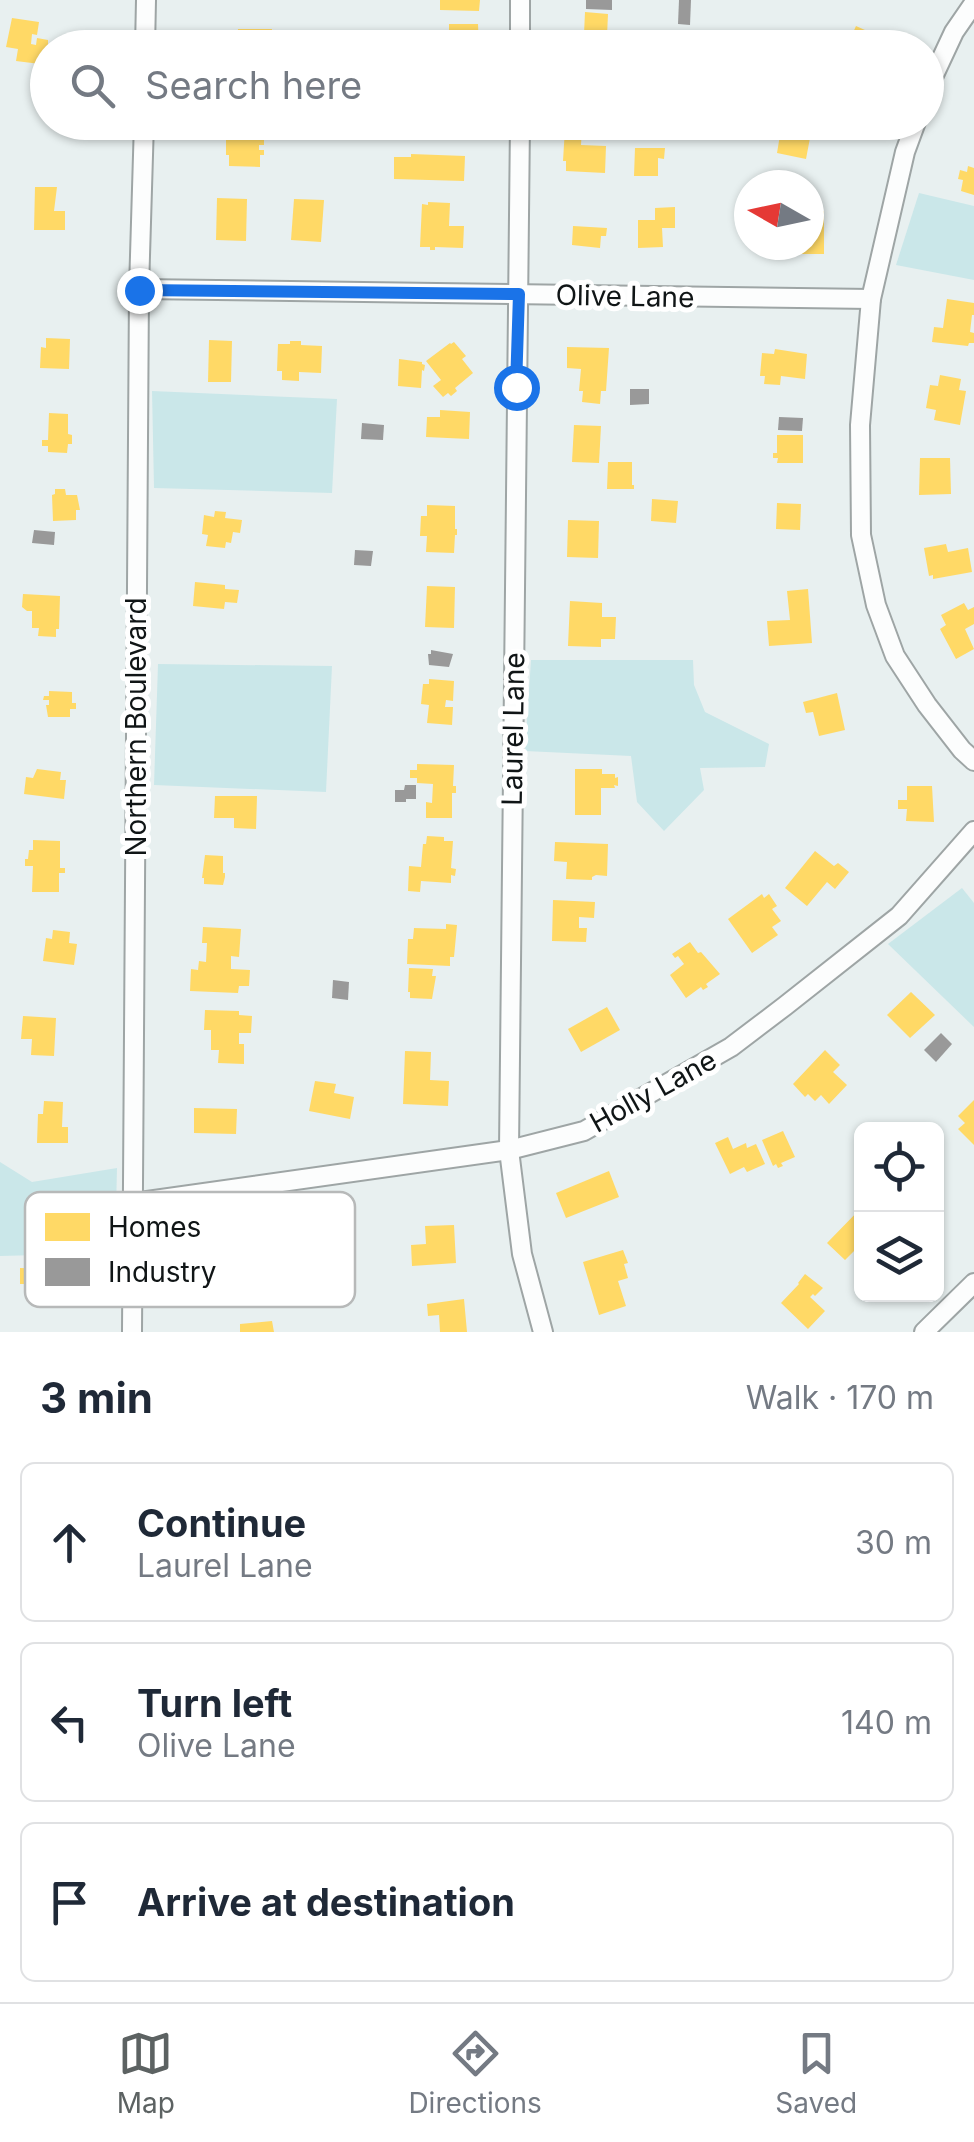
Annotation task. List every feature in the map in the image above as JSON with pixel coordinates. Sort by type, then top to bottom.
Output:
[{"type":"street","points":[[146,0],[146,30]]},
{"type":"street","points":[[520,0],[520,30]]},
{"type":"street","points":[[944,53],[974,3]]},
{"type":"street","name":"Northern Boulevard","points":[[133,1192],[143,140]]},
{"type":"street","name":"Laurel Lane","points":[[520,140],[508,1150],[522,1254],[543,1332]]},
{"type":"street","points":[[909,140],[871,299],[860,425],[861,535],[876,605],[895,656],[927,704],[974,760]]},
{"type":"street","name":"Olive Lane","points":[[139,290],[871,299]]},
{"type":"street","name":"Holly Lane","points":[[205,1192],[508,1150],[584,1131],[731,1047],[899,916],[974,830]]},
{"type":"street","points":[[924,1332],[974,1284]]},
{"type":"street","name":"Northern Boulevard","points":[[132,1307],[132,1332]]},
{"type":"shaded area","points":[[919,193],[974,206],[974,280],[896,265]]},
{"type":"shaded area","points":[[152,391],[337,399],[332,493],[154,488]]},
{"type":"shaded area","points":[[531,660],[693,660],[694,685],[705,712],[769,744],[765,767],[700,768],[704,790],[664,831],[637,802],[631,756],[525,751]]},
{"type":"shaded area","points":[[158,664],[332,666],[326,792],[154,785]]},
{"type":"shaded area","points":[[962,888],[974,903],[974,1027],[888,944]]},
{"type":"shaded area","points":[[0,1162],[32,1182],[117,1168],[116,1192],[25,1192],[25,1255],[0,1256]]},
{"type":"building: Homes","points":[[440,0],[480,0],[479,11],[440,10]]},
{"type":"building: Homes","points":[[585,12],[608,14],[607,30],[584,30]]},
{"type":"building: Homes","points":[[12,18],[39,22],[38,30],[30,30],[30,63],[16,61],[18,49],[6,47]]},
{"type":"building: Homes","points":[[449,24],[478,24],[478,30],[449,30]]},
{"type":"building: Homes","points":[[226,140],[264,140],[264,145],[259,145],[259,150],[264,150],[260,167],[229,166]]},
{"type":"building: Homes","points":[[564,140],[606,146],[605,173],[566,171]]},
{"type":"building: Homes","points":[[779,140],[810,140],[806,159],[777,153]]},
{"type":"building: Homes","points":[[635,148],[665,148],[664,159],[658,158],[658,176],[634,176]]},
{"type":"building: Homes","points":[[465,156],[464,181],[394,179],[394,157]]},
{"type":"building: Homes","points":[[968,166],[974,168],[974,195],[961,191],[963,180],[958,179],[960,170],[967,172]]},
{"type":"building: Homes","points":[[35,187],[57,187],[54,211],[65,211],[65,230],[34,230]]},
{"type":"building: Homes","points":[[217,198],[247,199],[246,241],[216,240]]},
{"type":"building: Homes","points":[[294,199],[324,200],[321,242],[291,240]]},
{"type":"building: Homes","points":[[450,203],[449,226],[464,226],[463,248],[420,247],[422,204]]},
{"type":"building: Homes","points":[[675,207],[675,228],[662,228],[663,247],[638,248],[638,220],[655,220],[655,208]]},
{"type":"building: Homes","points":[[573,226],[607,228],[606,236],[601,236],[600,248],[572,245]]},
{"type":"building: Homes","points":[[947,299],[974,303],[970,332],[974,333],[974,343],[968,346],[932,342],[934,327],[943,328]]},
{"type":"building: Homes","points":[[46,338],[70,339],[69,369],[40,368],[41,347],[46,348]]},
{"type":"building: Homes","points":[[209,340],[232,341],[231,382],[208,382]]},
{"type":"building: Homes","points":[[290,341],[322,346],[321,373],[299,372],[299,381],[282,380],[282,371],[277,371],[278,344]]},
{"type":"building: Homes","points":[[454,342],[473,373],[451,396],[448,393],[443,397],[433,386],[441,380],[426,361]]},
{"type":"building: Homes","points":[[567,347],[609,348],[606,391],[601,391],[600,404],[582,402],[581,369],[567,368]]},
{"type":"building: Homes","points":[[775,349],[807,354],[805,379],[781,376],[780,385],[764,384],[765,376],[760,376],[762,353],[774,354]]},
{"type":"building: Homes","points":[[399,359],[425,365],[421,388],[398,386]]},
{"type":"building: Homes","points":[[940,375],[961,379],[959,390],[966,391],[960,425],[934,420],[936,410],[926,408],[930,385],[938,386]]},
{"type":"building: Homes","points":[[440,410],[470,412],[469,439],[426,437],[427,417],[440,417]]},
{"type":"building: Homes","points":[[49,413],[68,414],[72,444],[68,444],[67,453],[48,452],[48,446],[42,446],[42,440],[48,440]]},
{"type":"building: Homes","points":[[574,425],[601,426],[599,463],[572,462]]},
{"type":"building: Homes","points":[[777,435],[803,435],[803,463],[777,463],[773,453],[777,453]]},
{"type":"building: Homes","points":[[920,458],[950,458],[951,494],[919,495]]},
{"type":"building: Homes","points":[[608,462],[632,462],[634,489],[607,489]]},
{"type":"building: Homes","points":[[55,489],[77,495],[80,510],[76,510],[76,520],[53,521]]},
{"type":"building: Homes","points":[[652,499],[678,501],[676,523],[651,521]]},
{"type":"building: Homes","points":[[777,503],[801,504],[800,530],[776,529]]},
{"type":"building: Homes","points":[[427,505],[455,506],[454,553],[426,552],[427,536],[420,536],[421,516],[427,516]]},
{"type":"building: Homes","points":[[215,511],[226,512],[225,518],[242,520],[240,533],[233,532],[231,543],[226,542],[225,548],[206,546],[208,535],[202,534],[204,515],[214,517]]},
{"type":"building: Homes","points":[[568,520],[599,521],[598,558],[567,557]]},
{"type":"building: Homes","points":[[946,544],[948,552],[968,548],[972,572],[933,579],[933,575],[929,576],[924,548]]},
{"type":"building: Homes","points":[[195,582],[239,590],[237,603],[225,602],[224,609],[193,606]]},
{"type":"building: Homes","points":[[427,586],[455,587],[454,628],[425,627]]},
{"type":"building: Homes","points":[[808,589],[812,643],[769,646],[767,621],[790,620],[787,591]]},
{"type":"building: Homes","points":[[23,594],[60,596],[56,637],[38,636],[39,628],[32,628],[32,611],[22,607]]},
{"type":"building: Homes","points":[[570,601],[602,603],[602,617],[616,617],[615,639],[601,639],[601,647],[568,646]]},
{"type":"building: Homes","points":[[964,603],[968,610],[974,607],[974,624],[965,629],[974,649],[956,659],[940,629],[946,625],[941,615]]},
{"type":"building: Homes","points":[[429,679],[454,681],[453,701],[446,700],[445,707],[453,707],[452,725],[427,723],[429,705],[421,704],[423,684],[429,684]]},
{"type":"building: Homes","points":[[49,691],[72,692],[76,709],[70,709],[70,717],[48,717],[49,700],[43,700]]},
{"type":"building: Homes","points":[[837,693],[845,730],[819,736],[813,712],[806,713],[803,702]]},
{"type":"building: Homes","points":[[417,764],[454,765],[456,793],[452,793],[452,818],[426,818],[426,802],[432,803],[433,784],[417,783],[417,778],[410,778],[410,770],[417,770]]},
{"type":"building: Homes","points":[[37,769],[61,772],[60,780],[66,780],[64,799],[24,794],[26,777],[33,778]]},
{"type":"building: Homes","points":[[575,769],[602,769],[602,774],[618,777],[615,788],[601,788],[601,815],[575,815]]},
{"type":"building: Homes","points":[[907,786],[932,786],[934,822],[906,821],[907,809],[898,809],[898,800],[907,800]]},
{"type":"building: Homes","points":[[215,796],[257,796],[256,829],[234,828],[234,818],[214,818]]},
{"type":"building: Homes","points":[[427,836],[453,841],[451,868],[456,869],[455,876],[451,875],[451,883],[421,881],[420,892],[408,891],[409,866],[421,867]]},
{"type":"building: Homes","points":[[33,840],[60,841],[60,868],[65,868],[65,873],[59,873],[59,892],[32,892],[33,866],[25,866],[25,859],[33,850]]},
{"type":"building: Homes","points":[[555,842],[608,844],[607,876],[566,879],[567,862],[554,861]]},
{"type":"building: Homes","points":[[815,851],[849,872],[835,889],[827,882],[807,906],[785,888]]},
{"type":"building: Homes","points":[[205,855],[223,856],[223,885],[204,884]]},
{"type":"building: Homes","points":[[762,894],[764,898],[769,894],[777,906],[772,909],[781,921],[772,927],[778,935],[752,953],[728,919]]},
{"type":"building: Homes","points":[[553,900],[595,902],[594,918],[579,917],[579,928],[587,928],[586,942],[552,941]]},
{"type":"building: Homes","points":[[446,924],[457,925],[450,966],[407,964],[408,939],[413,939],[414,928],[446,929]]},
{"type":"building: Homes","points":[[203,927],[241,929],[239,957],[231,956],[231,969],[250,970],[249,986],[239,986],[238,993],[190,991],[191,969],[198,970],[199,961],[206,962]]},
{"type":"building: Homes","points":[[53,930],[70,932],[69,943],[77,944],[74,965],[43,961],[46,938],[52,939]]},
{"type":"building: Homes","points":[[690,942],[720,974],[706,984],[708,987],[701,987],[686,998],[670,975],[684,964],[672,954]]},
{"type":"building: Homes","points":[[409,968],[433,969],[432,976],[436,976],[432,999],[410,998]]},
{"type":"building: Homes","points":[[911,992],[935,1015],[910,1038],[887,1015]]},
{"type":"building: Homes","points":[[607,1007],[620,1030],[581,1052],[568,1029]]},
{"type":"building: Homes","points":[[205,1010],[239,1011],[239,1015],[252,1016],[251,1033],[239,1033],[239,1044],[244,1044],[244,1064],[218,1063],[219,1050],[211,1050],[211,1030],[204,1030]]},
{"type":"building: Homes","points":[[23,1016],[56,1018],[54,1056],[31,1055],[32,1039],[21,1039]]},
{"type":"building: Homes","points":[[825,1050],[840,1065],[833,1072],[847,1085],[829,1104],[821,1095],[815,1101],[808,1094],[805,1097],[793,1084]]},
{"type":"building: Homes","points":[[405,1051],[431,1052],[430,1080],[449,1081],[448,1106],[403,1104]]},
{"type":"building: Homes","points":[[315,1081],[336,1084],[334,1093],[354,1097],[350,1119],[309,1111]]},
{"type":"building: Homes","points":[[974,1100],[974,1145],[958,1129],[965,1123],[958,1116]]},
{"type":"building: Homes","points":[[44,1101],[63,1102],[62,1127],[68,1127],[68,1143],[37,1143],[38,1114],[43,1114]]},
{"type":"building: Homes","points":[[194,1108],[237,1109],[236,1134],[194,1133]]},
{"type":"building: Homes","points":[[783,1131],[795,1157],[778,1168],[773,1166],[762,1140]]},
{"type":"building: Homes","points":[[728,1137],[733,1149],[746,1143],[747,1148],[756,1144],[765,1164],[730,1174],[715,1143]]},
{"type":"building: Homes","points":[[609,1171],[619,1197],[566,1218],[556,1193]]},
{"type":"building: Homes","points":[[854,1215],[854,1251],[845,1260],[827,1243]]},
{"type":"building: Homes","points":[[454,1225],[456,1263],[412,1266],[411,1245],[426,1244],[425,1226]]},
{"type":"building: Homes","points":[[623,1250],[628,1278],[618,1281],[626,1306],[599,1315],[583,1262]]},
{"type":"building: Homes","points":[[20,1268],[25,1268],[25,1284],[20,1284]]},
{"type":"building: Homes","points":[[805,1274],[823,1288],[810,1297],[825,1311],[808,1329],[781,1303]]},
{"type":"building: Homes","points":[[464,1299],[467,1332],[440,1332],[439,1315],[428,1316],[427,1304]]},
{"type":"building: Homes","points":[[272,1321],[274,1332],[240,1332],[240,1324]]},
{"type":"building: Industry","points":[[586,0],[612,0],[612,10],[586,9]]},
{"type":"building: Industry","points":[[679,0],[691,0],[690,25],[678,24]]},
{"type":"building: Industry","points":[[630,389],[649,389],[649,404],[630,405]]},
{"type":"building: Industry","points":[[779,417],[803,418],[802,431],[778,430]]},
{"type":"building: Industry","points":[[362,423],[384,425],[383,440],[361,439]]},
{"type":"building: Industry","points":[[34,530],[55,532],[54,545],[32,543]]},
{"type":"building: Industry","points":[[355,550],[373,551],[371,566],[354,565]]},
{"type":"building: Industry","points":[[431,650],[453,654],[449,667],[429,665]]},
{"type":"building: Industry","points":[[405,785],[416,785],[416,799],[395,802],[395,790],[404,790]]},
{"type":"building: Industry","points":[[333,980],[349,982],[348,1000],[332,998]]},
{"type":"building: Industry","points":[[941,1033],[952,1044],[936,1062],[924,1050]]},
{"type":"route","points":[[139,290],[519,294],[516,387]]}]
